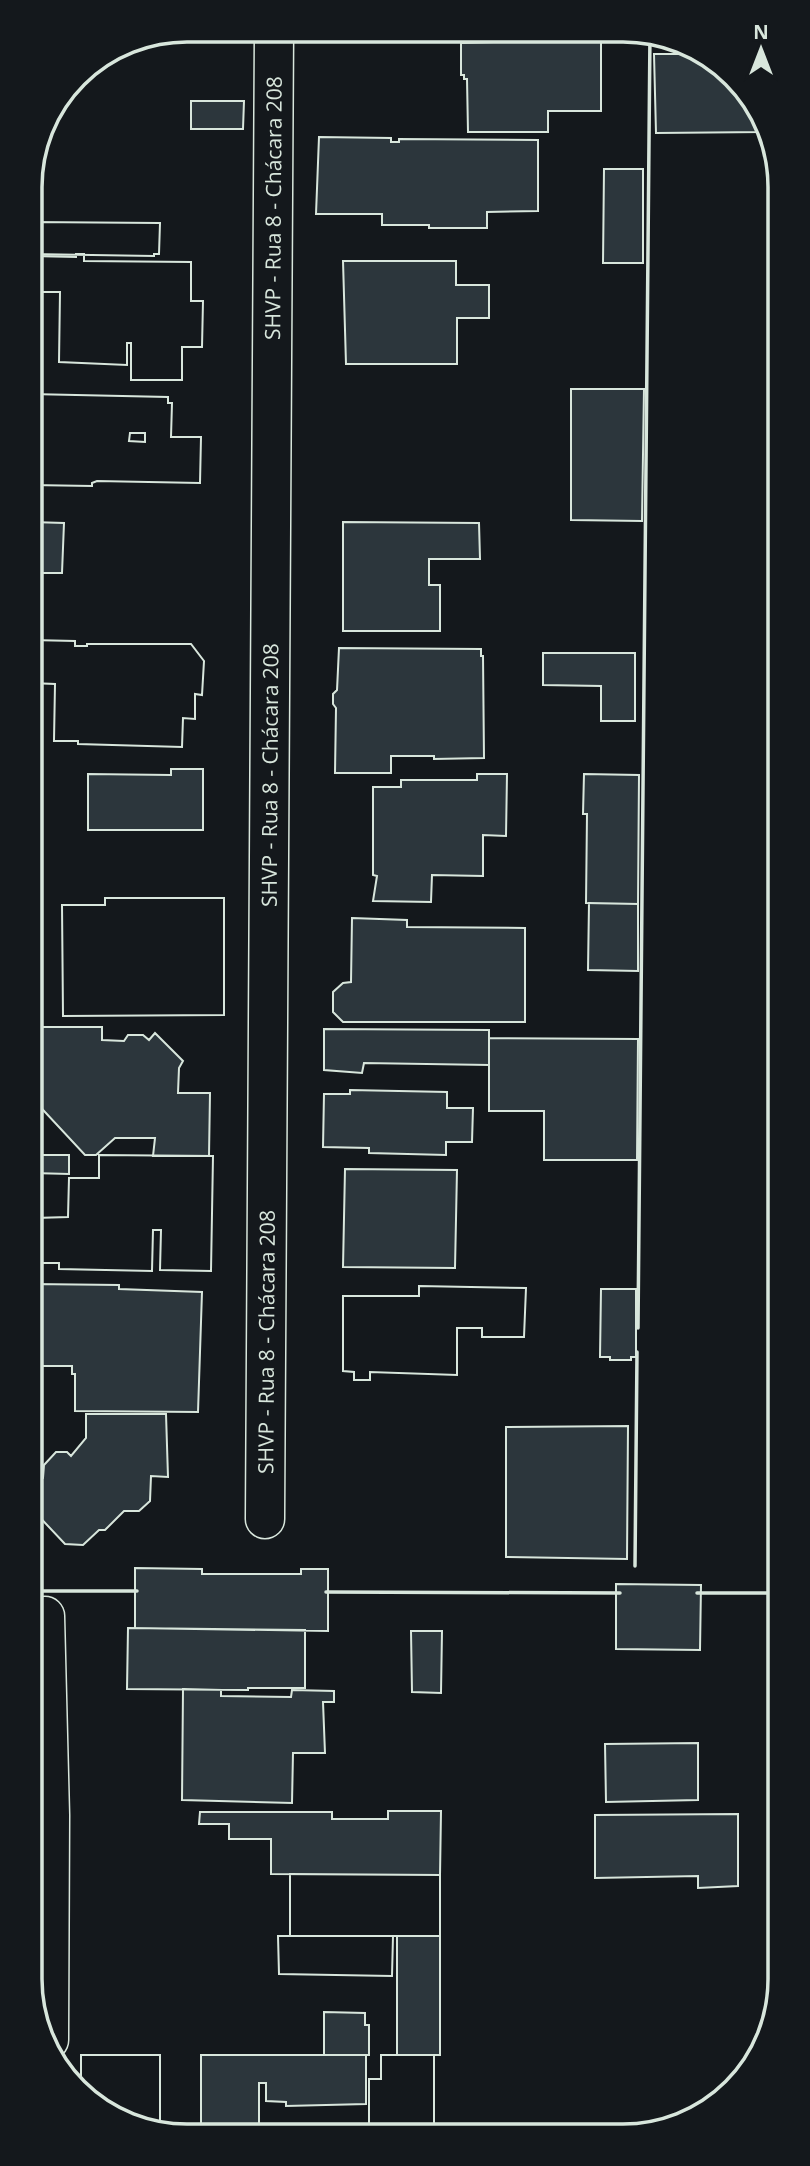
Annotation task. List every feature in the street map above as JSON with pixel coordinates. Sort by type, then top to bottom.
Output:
[{"type":"street","name":"SHVP - Rua 8 - Chácara 208","points":[[265,1519],[274,42]]},
{"type":"street","points":[[45,1616],[50,1815],[49,2022]]},
{"type":"building","points":[[601,42],[601,111],[548,111],[548,132],[468,132],[467,79],[461,75],[461,43]]},
{"type":"building","points":[[654,54],[679,54],[719,78],[744,107],[757,132],[656,133]]},
{"type":"building","points":[[191,101],[244,101],[243,129],[191,129]]},
{"type":"building","points":[[319,137],[391,138],[391,142],[399,142],[399,139],[538,140],[538,211],[487,212],[487,228],[382,225],[382,214],[316,214]]},
{"type":"building","points":[[604,169],[643,169],[643,263],[603,263]]},
{"type":"building","points":[[42,222],[160,223],[159,254],[42,254]]},
{"type":"building","points":[[42,222],[160,223],[159,254],[42,254]]},
{"type":"building","points":[[76,254],[84,254],[84,261],[191,262],[191,301],[203,301],[202,347],[182,347],[182,380],[131,380],[131,343],[127,343],[127,365],[59,362],[60,292],[42,292],[42,256],[76,257]]},
{"type":"building","points":[[76,254],[84,254],[84,261],[191,262],[191,301],[203,301],[202,347],[182,347],[182,380],[131,380],[131,343],[127,343],[127,365],[59,362],[60,292],[42,292],[42,256],[76,257]]},
{"type":"building","points":[[343,261],[456,261],[456,285],[489,285],[489,318],[457,318],[457,364],[346,364]]},
{"type":"building","points":[[571,389],[644,389],[642,521],[571,520]]},
{"type":"building","points":[[42,394],[168,397],[168,403],[172,403],[171,437],[201,437],[200,483],[97,481],[92,483],[92,486],[42,485]],"holes":[[[130,433],[145,433],[145,442],[129,441]]]},
{"type":"building","points":[[42,394],[168,397],[168,403],[172,403],[171,437],[201,437],[200,483],[97,481],[92,483],[92,486],[42,485]],"holes":[[[130,433],[145,433],[145,442],[129,441]]]},
{"type":"building","points":[[42,522],[64,523],[62,573],[42,573]]},
{"type":"building","points":[[343,522],[479,523],[480,559],[429,559],[429,585],[440,585],[440,631],[343,631]]},
{"type":"building","points":[[42,640],[75,641],[75,646],[191,644],[204,661],[202,695],[195,694],[195,719],[183,718],[182,747],[54,741],[55,684],[42,683]]},
{"type":"building","points":[[42,640],[75,641],[75,646],[191,644],[204,661],[202,695],[195,694],[195,719],[183,718],[182,747],[54,741],[55,684],[42,683]]},
{"type":"building","points":[[339,648],[481,649],[484,758],[391,756],[391,773],[335,773],[336,708],[333,694],[337,690]]},
{"type":"building","points":[[543,653],[635,653],[635,721],[601,721],[601,686],[543,685]]},
{"type":"building","points":[[171,769],[203,769],[203,830],[88,830],[88,774],[171,775]]},
{"type":"building","points":[[477,774],[507,774],[506,836],[483,835],[483,876],[432,875],[431,902],[373,901],[377,876],[373,875],[373,787],[401,787],[401,780],[477,780]]},
{"type":"building","points":[[584,774],[639,775],[638,904],[586,903],[587,814],[583,814]]},
{"type":"building","points":[[105,898],[224,898],[224,1015],[63,1016],[62,905],[105,905]]},
{"type":"building","points":[[105,898],[224,898],[224,1015],[63,1016],[62,905],[105,905]]},
{"type":"building","points":[[589,903],[638,904],[638,971],[588,970]]},
{"type":"building","points":[[352,918],[407,920],[407,927],[525,928],[525,1022],[343,1022],[333,1012],[333,992],[343,983],[351,982]]},
{"type":"building","points":[[42,1027],[102,1027],[102,1040],[124,1041],[128,1035],[143,1035],[149,1040],[155,1033],[183,1061],[179,1068],[178,1093],[210,1093],[209,1156],[153,1156],[155,1138],[115,1138],[96,1155],[85,1155],[42,1109]]},
{"type":"building","points":[[324,1029],[489,1030],[489,1065],[364,1063],[362,1073],[324,1070]]},
{"type":"building","points":[[489,1038],[638,1039],[637,1160],[544,1160],[544,1111],[489,1111]]},
{"type":"building","points":[[350,1090],[447,1092],[447,1108],[473,1108],[472,1142],[446,1142],[446,1155],[369,1153],[369,1148],[323,1147],[324,1094],[350,1094]]},
{"type":"building","points":[[42,1155],[69,1155],[69,1174],[42,1173]]},
{"type":"building","points":[[99,1155],[213,1156],[211,1271],[160,1270],[161,1230],[153,1230],[152,1271],[59,1269],[59,1263],[42,1263],[42,1218],[68,1217],[69,1178],[99,1178]]},
{"type":"building","points":[[99,1155],[213,1156],[211,1271],[160,1270],[161,1230],[153,1230],[152,1271],[59,1269],[59,1263],[42,1263],[42,1218],[68,1217],[69,1178],[99,1178]]},
{"type":"building","points":[[345,1169],[457,1170],[455,1268],[343,1267]]},
{"type":"building","points":[[42,1284],[119,1285],[119,1289],[202,1292],[198,1412],[75,1411],[75,1374],[72,1374],[72,1366],[42,1366]]},
{"type":"building","points":[[419,1286],[526,1288],[524,1337],[482,1337],[482,1328],[457,1328],[457,1375],[370,1372],[370,1380],[354,1380],[354,1372],[343,1371],[343,1296],[419,1296]]},
{"type":"building","points":[[419,1286],[526,1288],[524,1337],[482,1337],[482,1328],[457,1328],[457,1375],[370,1372],[370,1380],[354,1380],[354,1372],[343,1371],[343,1296],[419,1296]]},
{"type":"building","points":[[601,1289],[636,1289],[636,1357],[631,1357],[631,1360],[600,1357]]},
{"type":"building","points":[[86,1414],[166,1414],[168,1477],[151,1476],[150,1501],[139,1511],[124,1511],[105,1530],[99,1530],[83,1545],[65,1544],[42,1520],[44,1465],[56,1452],[67,1452],[71,1456],[86,1438]]},
{"type":"building","points":[[628,1426],[627,1559],[506,1557],[506,1427]]},
{"type":"building","points":[[135,1568],[202,1569],[202,1574],[301,1574],[301,1569],[328,1569],[328,1631],[135,1628]]},
{"type":"building","points":[[616,1584],[701,1585],[700,1650],[616,1649]]},
{"type":"building","points":[[128,1628],[305,1630],[305,1688],[127,1689]]},
{"type":"building","points":[[411,1631],[442,1631],[441,1693],[412,1692]]},
{"type":"building","points":[[183,1689],[221,1690],[221,1696],[291,1697],[292,1690],[334,1691],[334,1702],[323,1702],[325,1753],[293,1753],[292,1803],[182,1800]]},
{"type":"building","points":[[698,1743],[698,1800],[606,1802],[605,1744]]},
{"type":"building","points":[[388,1811],[441,1811],[440,1875],[271,1874],[271,1839],[229,1839],[229,1824],[199,1824],[200,1812],[332,1812],[332,1819],[388,1819]]},
{"type":"building","points":[[738,1814],[738,1886],[698,1888],[698,1876],[595,1878],[595,1815]]},
{"type":"building","points":[[290,1874],[440,1875],[440,1936],[290,1936]]},
{"type":"building","points":[[290,1874],[440,1875],[440,1936],[290,1936]]},
{"type":"building","points":[[278,1936],[393,1936],[392,1976],[279,1974]]},
{"type":"building","points":[[278,1936],[393,1936],[392,1976],[279,1974]]},
{"type":"building","points":[[397,1936],[440,1936],[440,2055],[397,2055]]},
{"type":"building","points":[[324,2012],[365,2013],[365,2025],[369,2025],[369,2055],[324,2055]]},
{"type":"building","points":[[81,2055],[160,2055],[160,2121],[115,2105],[81,2077]]},
{"type":"building","points":[[81,2055],[160,2055],[160,2121],[115,2105],[81,2077]]},
{"type":"building","points":[[201,2055],[366,2055],[366,2104],[286,2106],[286,2102],[266,2101],[266,2083],[259,2083],[259,2124],[201,2124]]},
{"type":"building","points":[[381,2055],[434,2055],[434,2124],[369,2124],[369,2079],[381,2079]]},
{"type":"building","points":[[381,2055],[434,2055],[434,2124],[369,2124],[369,2079],[381,2079]]},
{"type":"wall","points":[[638,1328],[650,45]]},
{"type":"wall","points":[[635,1566],[637,1352]]},
{"type":"wall","points":[[42,1591],[137,1591]]},
{"type":"wall","points":[[326,1592],[620,1593]]},
{"type":"wall","points":[[697,1593],[768,1593]]}]
